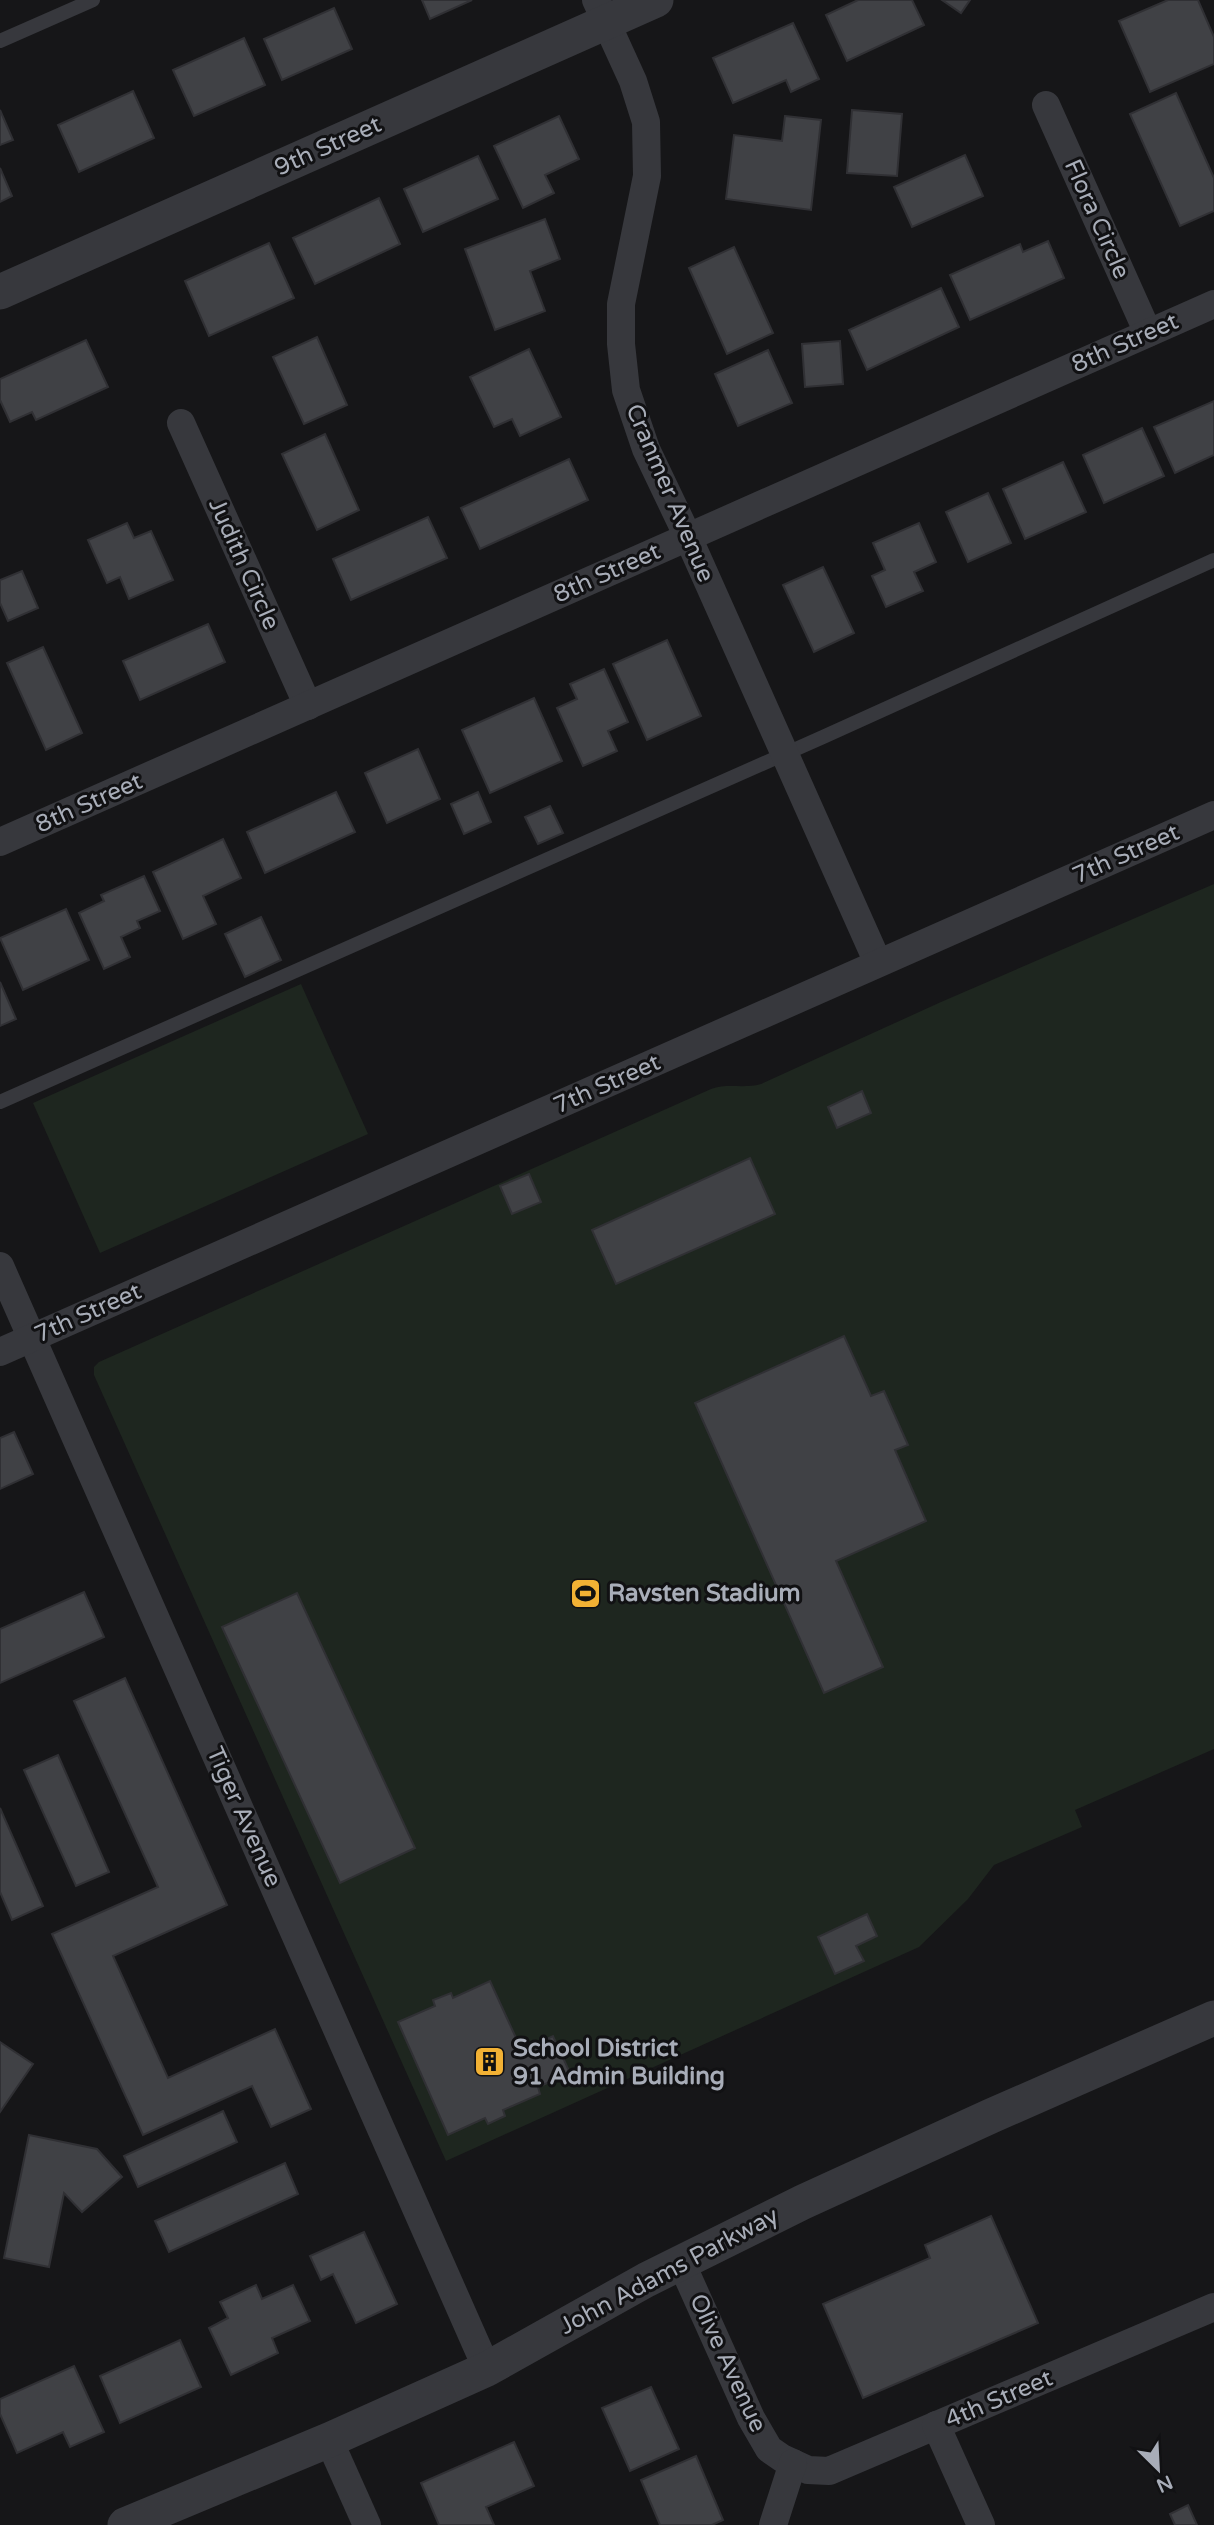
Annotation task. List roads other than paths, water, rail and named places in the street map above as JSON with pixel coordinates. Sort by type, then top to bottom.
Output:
[{"type":"street","name":"9th Street","points":[[0,292],[601,12],[656,0]]},
{"type":"street","name":"Cranmer Avenue","points":[[601,12],[633,81],[646,122],[647,176],[621,304],[621,344],[626,390],[646,449],[878,963]]},
{"type":"street","name":"Flora Circle","points":[[1046,105],[1148,333]]},
{"type":"street","name":"8th Street","points":[[0,842],[1214,304]]},
{"type":"street","name":"Judith Circle","points":[[180,423],[307,706]]},
{"type":"street","name":"7th Street","points":[[0,1352],[1214,815]]},
{"type":"street","name":"Tiger Avenue","points":[[0,1266],[487,2369]]},
{"type":"street","name":"John Adams Parkway","points":[[125,2525],[329,2440],[487,2369],[681,2262],[966,2127],[1214,2018]]},
{"type":"street","name":"Olive Avenue","points":[[681,2262],[751,2418],[769,2448],[787,2461]]},
{"type":"street","name":"4th Street","points":[[787,2461],[808,2470],[829,2471],[1214,2307]]},
{"type":"street","points":[[936,2425],[981,2525]]},
{"type":"street","points":[[329,2440],[368,2525]]},
{"type":"street","points":[[773,2525],[787,2461]]},
{"type":"lane","points":[[0,41],[93,0]]},
{"type":"lane","points":[[0,1102],[1214,560]]},
{"type":"place","name":"Ravsten Stadium","points":[[585,1593]]},
{"type":"place","name":"School District 91 Admin Building","points":[[490,2062]]}]
